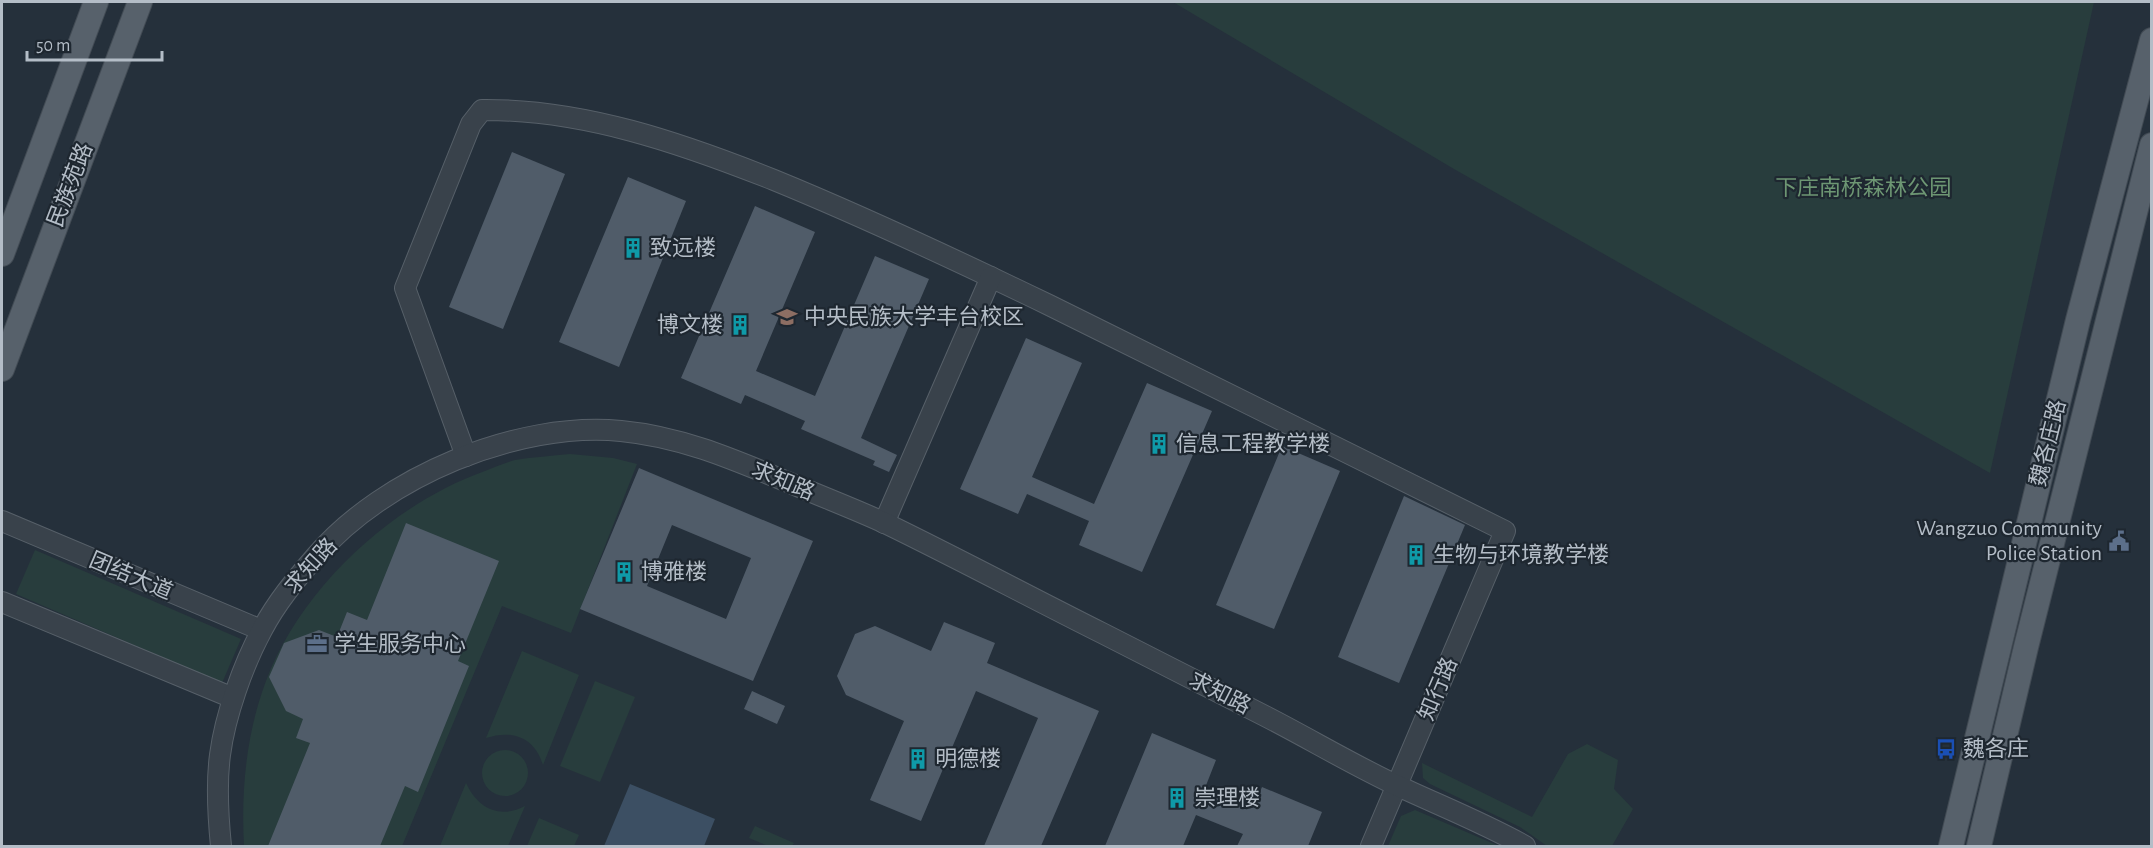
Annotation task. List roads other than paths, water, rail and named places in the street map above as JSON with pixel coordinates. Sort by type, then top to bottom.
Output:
[{"type":"main road","name":"民族苑路","points":[[2,254],[96,2]]},
{"type":"main road","name":"民族苑路","points":[[2,369],[140,2]]},
{"type":"main road","name":"魏各庄路","points":[[1951,846],[2078,320],[2151,40]]},
{"type":"main road","name":"魏各庄路","points":[[1979,846],[2034,612],[2151,145]]},
{"type":"street","points":[[466,456],[405,288],[471,124],[482,110],[516,110],[564,116],[655,137],[733,164],[850,211],[991,278],[884,523]]},
{"type":"street","name":"知行路","points":[[991,278],[1256,406],[1505,531],[1371,846]]},
{"type":"street","name":"求知路","points":[[221,846],[218,807],[219,758],[233,698],[261,630],[290,586],[323,548],[375,503],[430,471],[466,456],[540,435],[568,430],[617,430],[665,436],[712,451],[884,523],[1266,716],[1397,785],[1496,830],[1525,846]]},
{"type":"street","name":"团结大道","points":[[2,521],[261,630]]},
{"type":"street","points":[[2,602],[233,698]]},
{"type":"water","points":[[630,784],[715,819],[704,846],[604,846]]},
{"type":"place","name":"致远楼","points":[[633,248]]},
{"type":"place","name":"中央民族大学丰台校区","points":[[787,317]]},
{"type":"place","name":"博文楼","points":[[740,325]]},
{"type":"place","name":"信息工程教学楼","points":[[1159,444]]},
{"type":"place","name":"Wangzuo Community Police Station","points":[[2119,541]]},
{"type":"place","name":"生物与环境教学楼","points":[[1416,555]]},
{"type":"place","name":"博雅楼","points":[[624,572]]},
{"type":"place","name":"学生服务中心","points":[[317,644]]},
{"type":"place","name":"魏各庄","points":[[1946,749]]},
{"type":"place","name":"明德楼","points":[[918,759]]},
{"type":"place","name":"崇理楼","points":[[1177,798]]},
{"type":"park label","name":"下庄南桥森林公园","points":[[1863,188]]}]
